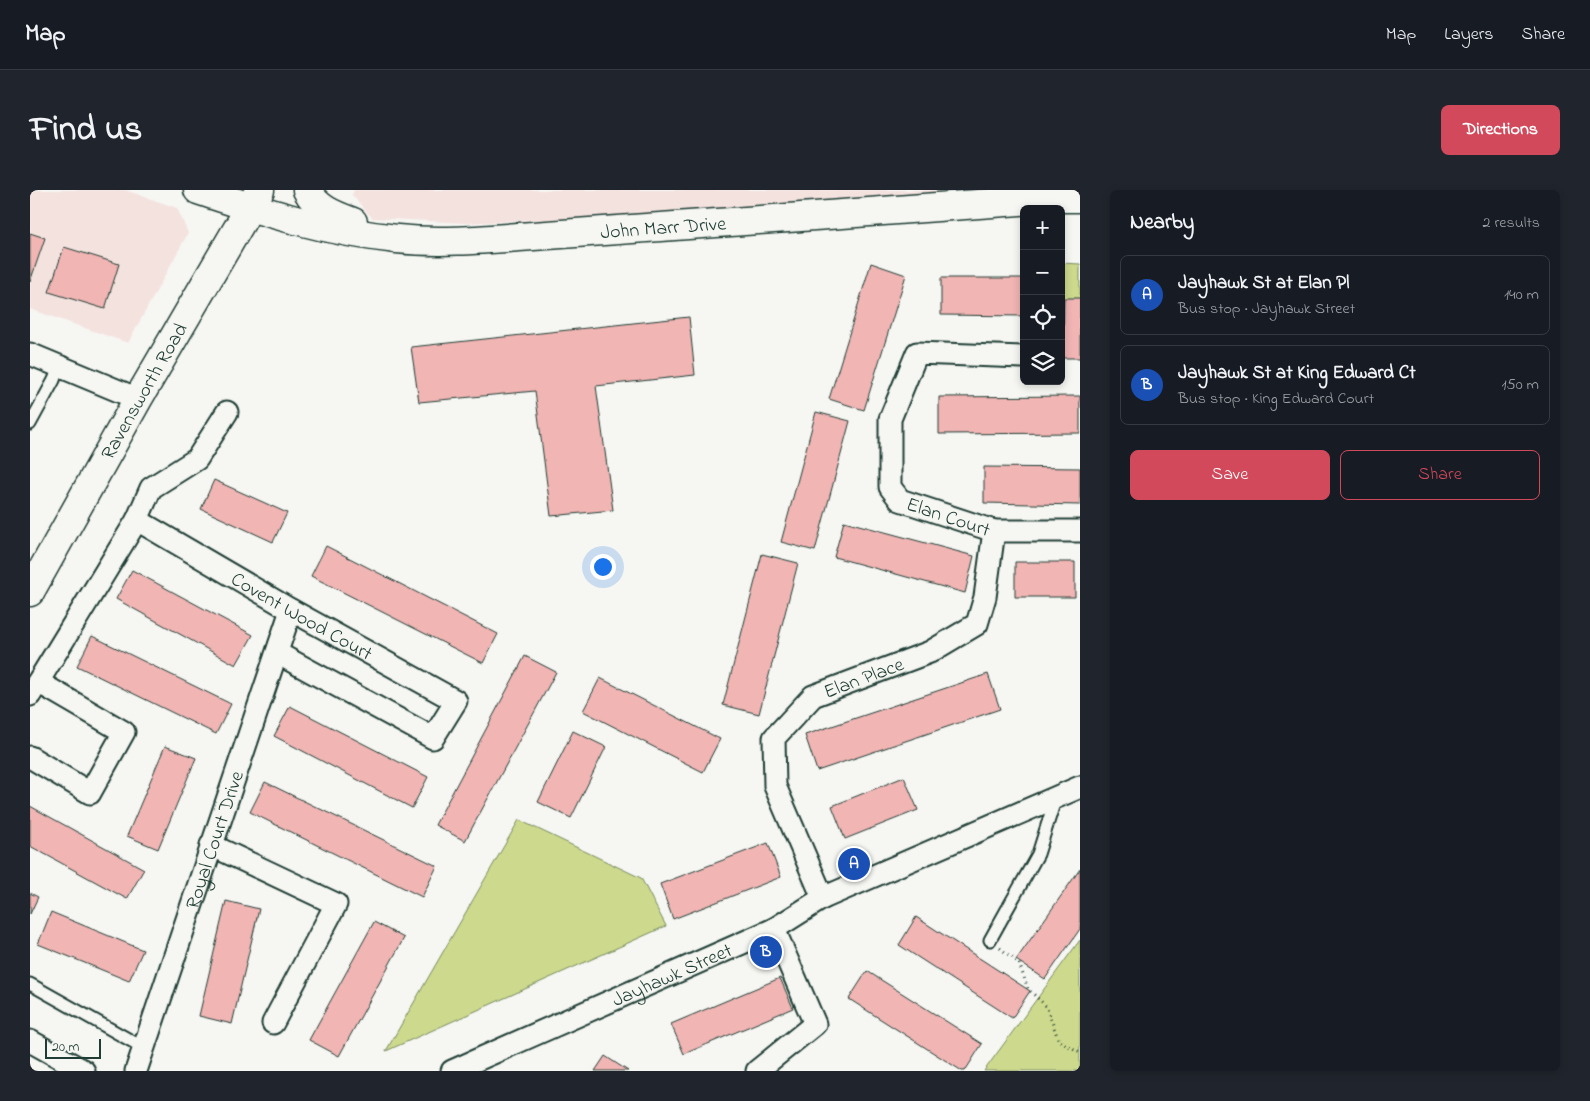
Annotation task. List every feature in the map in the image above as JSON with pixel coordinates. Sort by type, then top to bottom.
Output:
[{"type":"street","name":"John Marr Drive","points":[[198,190],[255,199],[345,233],[399,240],[451,241],[1080,198]]},
{"type":"street","points":[[307,190],[313,200],[324,210],[399,240]]},
{"type":"street","name":"Ravensworth Road","points":[[30,592],[138,399],[255,199]]},
{"type":"street","name":"Elan Court","points":[[1020,358],[917,353],[890,419],[890,487],[900,500],[994,531],[1080,531]]},
{"type":"street","points":[[30,354],[138,399]]},
{"type":"street","points":[[30,757],[90,793],[124,732],[34,689],[137,520],[151,488],[197,459],[227,412]]},
{"type":"street","name":"Covent Wood Court","points":[[137,520],[291,610],[456,701],[433,738],[277,653]]},
{"type":"street","name":"Elan Place","points":[[823,898],[775,786],[774,738],[813,696],[930,652],[977,624],[985,597],[994,531]]},
{"type":"street","name":"Royal Court Drive","points":[[136,1071],[291,610]]},
{"type":"street","name":"Jayhawk Street","points":[[452,1071],[774,929],[823,898],[1080,787]]},
{"type":"street","points":[[211,845],[336,904],[273,1023]]},
{"type":"street","points":[[757,1071],[815,1024],[774,929]]},
{"type":"street","points":[[30,1041],[84,1071]]},
{"type":"lane","points":[[30,424],[54,380],[59,366]]},
{"type":"lane","points":[[990,940],[1038,854],[1056,798]]},
{"type":"lane","points":[[30,984],[144,1048]]},
{"type":"path","points":[[990,940],[1019,963],[1028,989],[1046,1006],[1059,1041],[1080,1052]]},
{"type":"shaded area","points":[[30,190],[125,190],[177,208],[188,233],[128,343],[30,309]]},
{"type":"shaded area","points":[[354,190],[1080,190],[813,209],[466,223],[372,218],[352,195]]},
{"type":"green space","points":[[1065,263],[1080,264],[1080,307],[1065,306]]},
{"type":"green space","points":[[519,820],[641,878],[666,926],[386,1051]]},
{"type":"green space","points":[[1080,940],[1080,1071],[984,1071]]},
{"type":"building","points":[[30,233],[45,238],[30,282]]},
{"type":"building","points":[[64,247],[119,264],[105,309],[49,292]]},
{"type":"building","points":[[871,263],[906,275],[864,410],[829,399]]},
{"type":"building","points":[[941,278],[1020,278],[1020,316],[941,315]]},
{"type":"building","points":[[1065,298],[1080,298],[1080,358],[1065,358]]},
{"type":"building","points":[[689,317],[695,375],[596,386],[613,510],[551,516],[535,391],[419,402],[411,347]]},
{"type":"building","points":[[1080,396],[1080,433],[939,434],[939,397]]},
{"type":"building","points":[[816,412],[850,421],[815,551],[781,542]]},
{"type":"building","points":[[984,467],[1080,468],[1080,505],[984,503]]},
{"type":"building","points":[[214,480],[287,513],[273,542],[201,509]]},
{"type":"building","points":[[844,521],[974,556],[965,593],[834,557]]},
{"type":"building","points":[[326,546],[498,634],[483,663],[311,576]]},
{"type":"building","points":[[762,554],[798,563],[759,714],[723,705]]},
{"type":"building","points":[[1015,562],[1075,562],[1075,597],[1015,597]]},
{"type":"building","points":[[132,570],[253,635],[236,665],[116,599]]},
{"type":"building","points":[[92,636],[231,704],[216,734],[77,666]]},
{"type":"building","points":[[525,656],[556,672],[465,841],[435,825]]},
{"type":"building","points":[[988,674],[1000,709],[817,771],[805,735]]},
{"type":"building","points":[[600,678],[720,739],[703,772],[583,711]]},
{"type":"building","points":[[290,706],[428,777],[412,808],[274,736]]},
{"type":"building","points":[[573,731],[606,747],[571,818],[538,802]]},
{"type":"building","points":[[165,746],[196,758],[158,849],[127,836]]},
{"type":"building","points":[[904,777],[918,810],[845,839],[832,806]]},
{"type":"building","points":[[265,782],[437,866],[422,897],[250,812]]},
{"type":"building","points":[[30,806],[144,869],[127,899],[30,846]]},
{"type":"building","points":[[768,843],[781,877],[673,919],[660,884]]},
{"type":"building","points":[[1080,869],[1080,929],[1045,979],[1016,960]]},
{"type":"building","points":[[30,893],[38,897],[30,914]]},
{"type":"building","points":[[226,901],[259,909],[232,1024],[199,1016]]},
{"type":"building","points":[[51,912],[143,950],[129,981],[38,944]]},
{"type":"building","points":[[916,917],[1030,991],[1012,1018],[899,945]]},
{"type":"building","points":[[374,922],[404,938],[339,1056],[309,1040]]},
{"type":"building","points":[[867,971],[982,1044],[965,1071],[962,1071],[849,999]]},
{"type":"building","points":[[780,978],[793,1008],[684,1054],[671,1024]]},
{"type":"building","points":[[605,1056],[628,1071],[595,1071]]},
{"type":"place","name":"Jayhawk St at Elan Pl","points":[[854,864]]},
{"type":"place","name":"Jayhawk St at King Edward Ct","points":[[766,952]]}]
